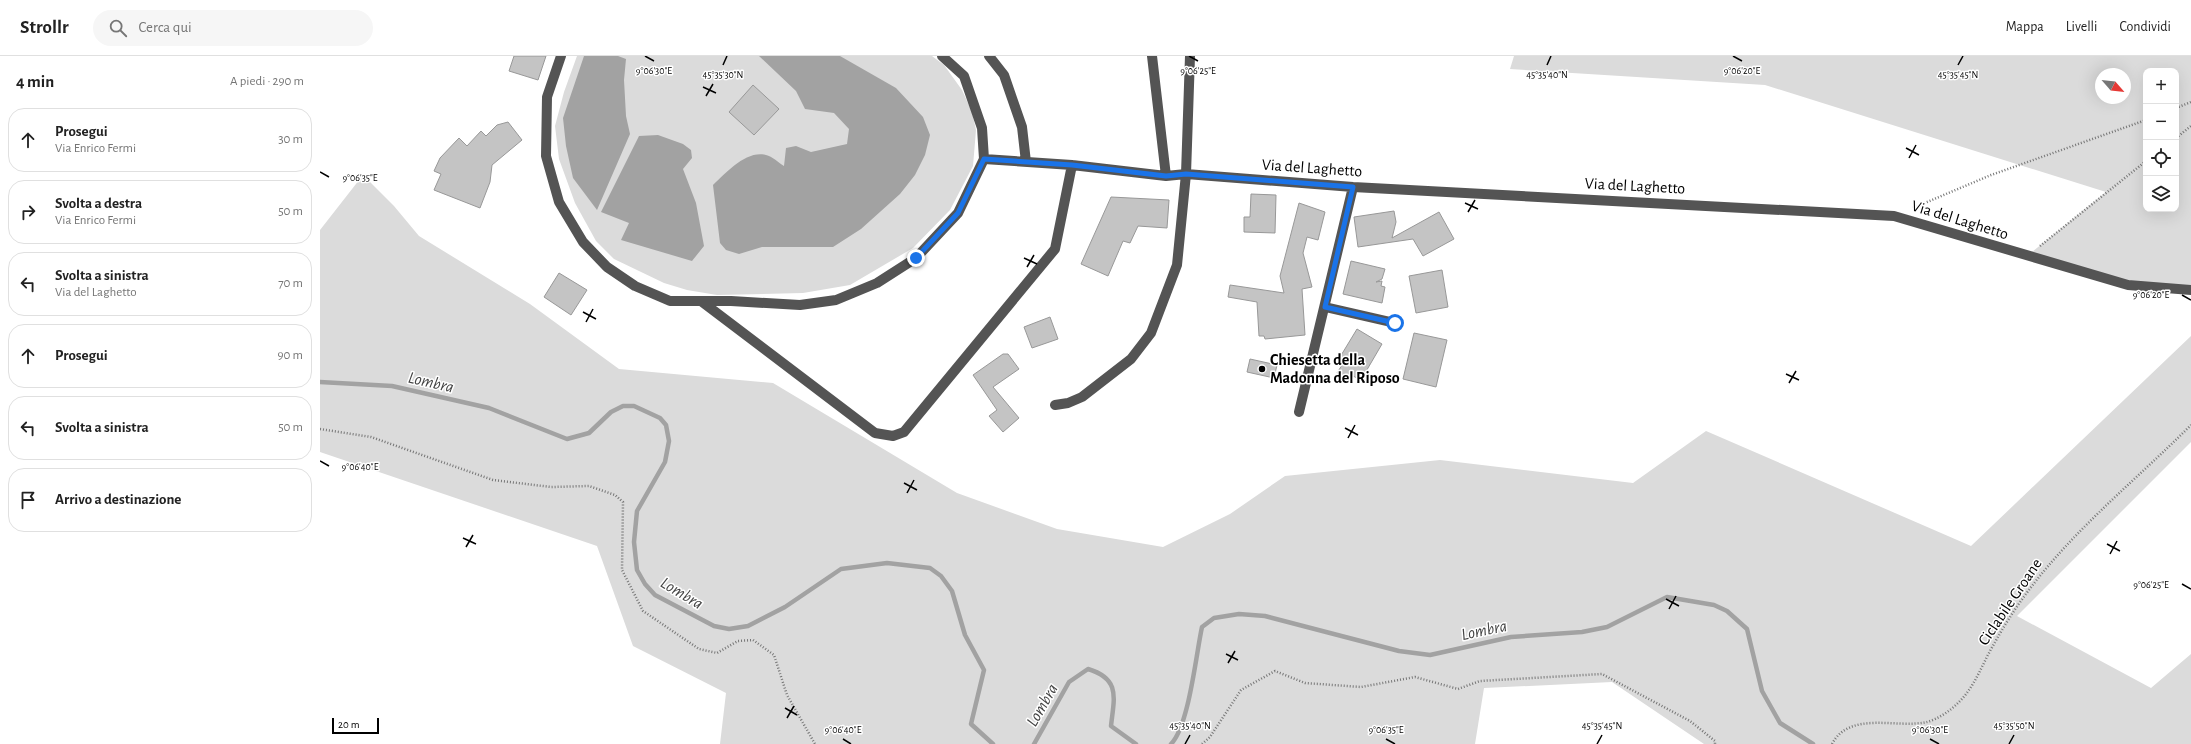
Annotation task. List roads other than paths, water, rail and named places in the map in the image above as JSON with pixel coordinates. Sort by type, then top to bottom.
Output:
[{"type":"street","points":[[561,56],[547,97],[546,156],[559,202],[583,242],[607,267],[635,286],[670,301],[800,305],[836,300],[877,283],[916,258],[958,213],[984,159],[982,128],[964,76],[942,56]]},
{"type":"street","points":[[989,56],[1004,75],[1022,127],[1026,162]]},
{"type":"street","points":[[1152,56],[1166,176]]},
{"type":"street","points":[[1055,405],[1068,403],[1082,397],[1106,380],[1131,359],[1151,333],[1177,265],[1186,174],[1190,56]]},
{"type":"street","name":"Via del Laghetto","points":[[984,159],[1072,165],[1166,176],[1186,174],[1353,187],[1894,216],[2128,286],[2191,290]]},
{"type":"street","points":[[701,301],[875,433],[893,436],[904,432],[1055,249],[1072,165]]},
{"type":"street","points":[[1299,412],[1353,187]]},
{"type":"street","points":[[1325,307],[1395,323]]},
{"type":"waterway","name":"Lombra","points":[[320,382],[392,386],[489,408],[567,439],[589,433],[611,412],[623,406],[634,406],[660,418],[666,425],[669,441],[665,462],[637,511],[634,542],[637,570],[645,584],[655,595],[714,626],[729,629],[748,626],[785,607],[841,569],[887,563],[930,568],[941,576],[952,591],[965,635],[984,670],[971,724],[993,744]]},
{"type":"waterway","name":"Lombra","points":[[1171,744],[1183,722],[1191,689],[1202,627],[1214,618],[1239,614],[1265,616],[1399,651],[1430,655],[1511,637],[1582,632],[1607,627],[1667,597],[1714,605],[1727,611],[1747,629],[1762,691],[1780,723],[1813,744]]},
{"type":"waterway","name":"Lombra","points":[[1034,744],[1069,682],[1088,669],[1099,673],[1111,684],[1114,698],[1111,726],[1136,744]]},
{"type":"place","name":"Chiesetta della Madonna del Riposo","points":[[1262,369]]}]
